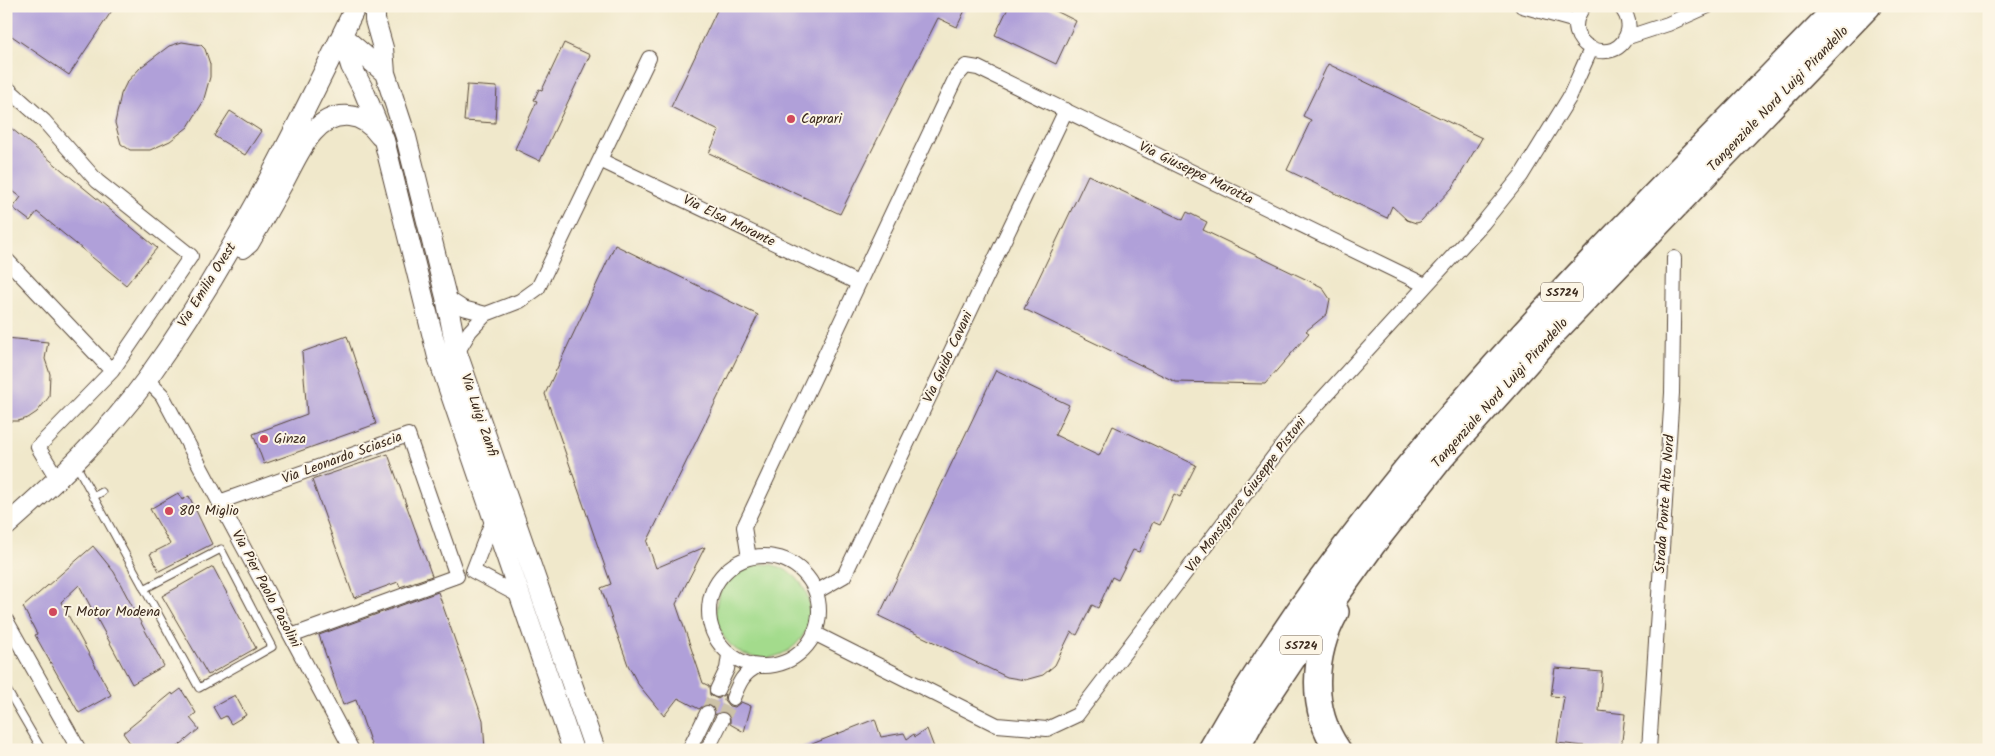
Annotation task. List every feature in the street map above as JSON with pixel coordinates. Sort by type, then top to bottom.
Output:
[{"type":"highway","name":"Tangenziale Nord Luigi Pirandello","points":[[1218,746],[1308,598],[1391,485],[1450,414],[1548,308],[1839,6]]},
{"type":"highway","name":"Tangenziale Nord Luigi Pirandello","points":[[1218,746],[1253,718],[1291,660],[1373,544],[1441,458],[1556,330],[1868,6]]},
{"type":"highway","points":[[1338,750],[1326,728],[1318,701],[1317,667],[1322,647],[1334,616],[1373,544]]},
{"type":"street","name":"Via Emilia Ovest","points":[[6,526],[75,463],[146,380],[226,258],[356,6]]},
{"type":"street","name":"Via Luigi Zanfi","points":[[375,6],[375,20],[383,48],[385,73],[406,137],[446,297],[457,353],[595,750]]},
{"type":"street","points":[[1522,6],[1576,21]]},
{"type":"street","points":[[1584,6],[1576,21],[1579,38],[1591,49],[1606,52],[1614,49],[1625,38],[1668,24],[1708,6]]},
{"type":"street","points":[[1620,6],[1628,22],[1625,38]]},
{"type":"street","points":[[342,36],[385,73]]},
{"type":"street","name":"Via Luigi Zanfi","points":[[342,36],[351,66],[363,89],[384,140],[438,357],[518,595],[573,750]]},
{"type":"street","name":"Via Monsignore Giuseppe Pistoni","points":[[814,634],[997,725],[1048,729],[1077,715],[1294,430],[1483,223],[1521,176],[1570,98],[1591,49]]},
{"type":"street","points":[[457,353],[470,331],[486,314],[520,301],[538,288],[648,58]]},
{"type":"street","name":"Via Giuseppe Marotta","points":[[858,283],[956,77],[966,66],[978,68],[1425,285]]},
{"type":"street","points":[[6,87],[44,121],[97,181],[191,256],[112,371],[38,447],[58,480]]},
{"type":"street","name":"Via Guido Cavani","points":[[816,592],[844,576],[1066,110]]},
{"type":"street","points":[[226,258],[249,243],[309,136],[324,122],[339,116],[357,117],[373,126],[384,140]]},
{"type":"street","name":"Via Elsa Morante","points":[[600,160],[858,283]]},
{"type":"street","points":[[6,258],[112,371]]},
{"type":"street","name":"Strada Ponte Alto Nord","points":[[1649,750],[1672,393],[1674,258]]},
{"type":"street","points":[[749,558],[744,527],[858,283]]},
{"type":"street","points":[[446,297],[463,308],[486,314]]},
{"type":"street","name":"Via Pier Paolo Pasolini","points":[[146,380],[162,395],[352,750]]},
{"type":"street","name":"Via Leonardo Sciascia","points":[[219,502],[408,435],[457,576]]},
{"type":"street","points":[[473,571],[493,518]]},
{"type":"street","points":[[768,557],[784,560],[806,576],[816,592],[818,614],[814,634],[808,644],[792,658],[770,666],[758,666],[740,661],[729,655],[712,632],[708,611],[711,594],[725,572],[749,558],[768,557]]},
{"type":"street","points":[[291,636],[473,571],[518,595]]},
{"type":"street","points":[[6,620],[79,750]]},
{"type":"street","points":[[717,690],[727,668],[729,655]]},
{"type":"street","points":[[733,698],[742,678],[748,671],[758,666]]},
{"type":"street","points":[[689,750],[706,713]]},
{"type":"street","points":[[707,750],[722,720]]},
{"type":"lane","points":[[75,463],[93,497],[144,589],[199,688],[272,647],[221,549],[144,589]]},
{"type":"lane","points":[[93,497],[102,492]]},
{"type":"lane","points":[[6,688],[42,750]]},
{"type":"green space","points":[[763,564],[781,568],[796,578],[806,593],[810,611],[806,629],[796,644],[781,654],[763,658],[745,654],[730,644],[720,629],[716,611],[720,593],[730,578],[745,568]]},
{"type":"building","points":[[6,6],[115,6],[69,75],[6,32]]},
{"type":"building","name":"Caprari","points":[[719,6],[967,6],[957,27],[938,18],[840,214],[709,153],[719,131],[671,107]]},
{"type":"building","points":[[1009,6],[1046,6],[1076,21],[1056,64],[995,35]]},
{"type":"building","points":[[182,42],[201,45],[205,49],[210,64],[210,77],[203,102],[188,127],[170,141],[150,150],[130,150],[121,144],[115,123],[121,94],[127,82],[141,67],[169,46]]},
{"type":"building","points":[[564,43],[590,55],[540,161],[515,149],[537,101],[534,100],[539,89],[542,90]]},
{"type":"building","points":[[1328,64],[1482,138],[1453,187],[1420,222],[1416,223],[1407,220],[1392,206],[1387,218],[1287,170],[1311,120],[1303,116]]},
{"type":"building","points":[[467,85],[497,87],[495,123],[464,121]]},
{"type":"building","points":[[230,111],[261,131],[245,155],[214,136]]},
{"type":"building","points":[[6,124],[157,248],[126,285],[37,212],[30,221],[13,208],[21,197],[6,186]]},
{"type":"building","points":[[1088,175],[1183,220],[1187,212],[1207,222],[1203,230],[1322,287],[1330,299],[1327,314],[1306,331],[1309,333],[1265,384],[1176,382],[1024,309]]},
{"type":"building","points":[[615,245],[758,315],[647,542],[656,568],[705,547],[676,604],[703,683],[709,686],[710,695],[718,699],[725,694],[724,700],[729,706],[735,707],[741,702],[751,706],[744,732],[730,724],[730,716],[725,712],[721,711],[715,715],[714,709],[710,705],[699,709],[678,698],[664,716],[638,684],[628,665],[601,588],[611,584],[545,394]]},
{"type":"building","points":[[347,336],[376,424],[264,464],[253,434],[307,414],[302,352]]},
{"type":"building","points":[[6,338],[48,342],[45,359],[50,374],[49,397],[37,412],[28,418],[18,421],[6,421]]},
{"type":"building","points":[[996,370],[1069,405],[1055,435],[1099,456],[1113,426],[1196,465],[1180,497],[1174,494],[1160,525],[1153,522],[1139,552],[1133,550],[1118,580],[1112,577],[1098,608],[1092,605],[1077,635],[1071,632],[1055,665],[1043,675],[1025,680],[1007,677],[879,616]]},
{"type":"building","points":[[388,454],[432,576],[400,587],[398,582],[354,598],[312,480]]},
{"type":"building","points":[[178,493],[182,500],[189,496],[212,544],[159,571],[150,554],[170,544],[150,509]]},
{"type":"building","points":[[93,546],[114,572],[164,666],[132,684],[79,585],[61,602],[111,695],[79,713],[35,635],[37,634],[23,607]]},
{"type":"building","points":[[213,567],[256,648],[208,675],[162,596]]},
{"type":"building","points":[[438,592],[483,720],[485,750],[373,750],[356,700],[343,705],[319,635]]},
{"type":"building","points":[[1555,668],[1602,672],[1599,711],[1625,714],[1621,750],[1557,743],[1564,697],[1551,696]]},
{"type":"building","points":[[181,689],[196,713],[190,718],[199,729],[174,750],[135,750],[123,733],[172,693],[173,695]]},
{"type":"building","points":[[235,695],[246,715],[231,724],[226,716],[220,719],[213,707]]},
{"type":"building","points":[[875,719],[881,737],[904,733],[907,739],[914,734],[915,737],[927,729],[935,750],[797,750]]},
{"type":"tunnel","points":[[707,713],[717,690]]},
{"type":"tunnel","points":[[722,720],[733,698]]},
{"type":"place","name":"Caprari","points":[[791,119]]},
{"type":"place","name":"Ginza","points":[[264,439]]},
{"type":"place","name":"80° Miglio","points":[[169,511]]},
{"type":"place","name":"T Motor Modena","points":[[53,612]]}]
